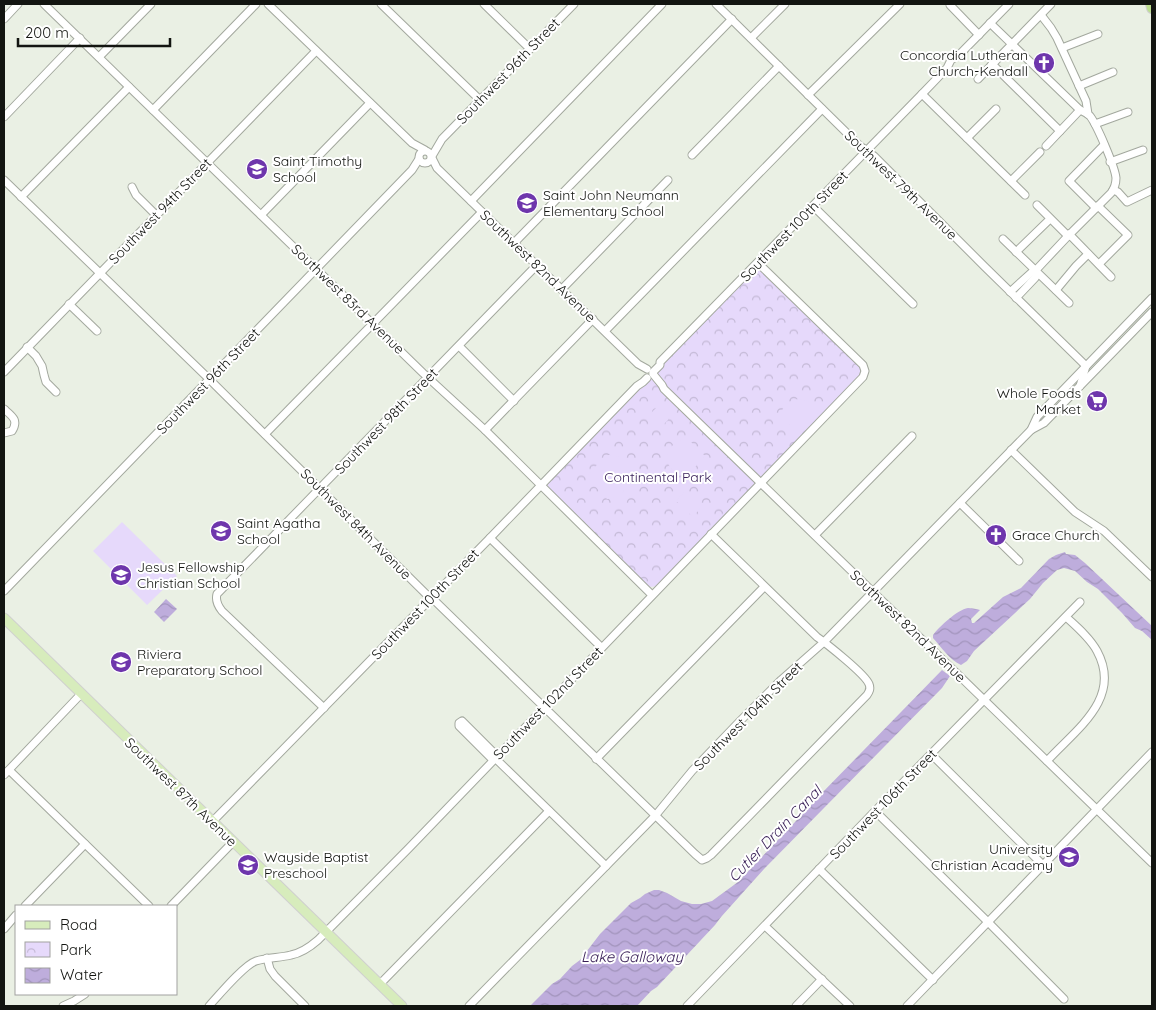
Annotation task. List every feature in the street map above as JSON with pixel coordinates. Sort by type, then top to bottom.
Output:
[{"type":"highway","points":[[1151,4],[1152,8]]},
{"type":"main road","name":"Southwest 87th Avenue","points":[[4,618],[402,1006]]},
{"type":"street","points":[[4,18],[18,4]]},
{"type":"street","name":"Southwest 83rd Avenue","points":[[44,4],[485,430],[652,595]]},
{"type":"street","points":[[99,57],[151,4]]},
{"type":"street","points":[[153,110],[256,4]]},
{"type":"street","name":"Southwest 82nd Avenue","points":[[268,4],[648,373],[660,388],[664,389],[1152,863]]},
{"type":"street","points":[[381,4],[480,100]]},
{"type":"street","points":[[484,4],[530,49]]},
{"type":"street","name":"Southwest 96th Street","points":[[4,591],[574,4]]},
{"type":"street","points":[[470,201],[662,4]]},
{"type":"street","name":"Southwest 79th Avenue","points":[[716,4],[860,146],[874,156],[1086,366]]},
{"type":"street","points":[[751,38],[784,4]]},
{"type":"street","points":[[808,95],[900,4]]},
{"type":"street","name":"Southwest 100th Street","points":[[212,822],[541,486],[648,373],[660,365],[660,362],[947,68],[951,60],[959,55],[1009,4]]},
{"type":"street","points":[[978,79],[1052,4]]},
{"type":"street","points":[[950,5],[979,34]]},
{"type":"street","points":[[1041,15],[1062,48],[1086,101],[1088,114]]},
{"type":"street","points":[[514,243],[732,19]]},
{"type":"street","points":[[990,23],[1080,110],[1088,114],[1096,124],[1115,176],[1114,187],[1097,207],[1036,270],[1010,292]]},
{"type":"street","points":[[1062,48],[1098,34]]},
{"type":"street","points":[[4,117],[80,38]]},
{"type":"street","name":"Southwest 94th Street","points":[[4,372],[316,51]]},
{"type":"street","points":[[992,64],[1060,131]]},
{"type":"street","points":[[692,155],[778,66]]},
{"type":"street","points":[[1079,86],[1113,72]]},
{"type":"street","points":[[21,197],[128,86]]},
{"type":"street","points":[[922,94],[1025,195]]},
{"type":"street","points":[[261,215],[370,103]]},
{"type":"street","points":[[605,331],[822,109]]},
{"type":"street","points":[[967,138],[996,110]]},
{"type":"street","points":[[1046,146],[1080,110]]},
{"type":"street","points":[[1096,124],[1128,112]]},
{"type":"street","points":[[1099,264],[1128,234],[1069,181],[1104,145]]},
{"type":"street","points":[[1110,162],[1143,150]]},
{"type":"street","points":[[1011,181],[1040,152]]},
{"type":"street","name":"Southwest 84th Avenue","points":[[4,180],[699,858],[704,860],[711,855],[866,696],[870,688],[868,682],[824,642]]},
{"type":"street","points":[[562,289],[668,180]]},
{"type":"street","points":[[132,187],[136,195],[156,215]]},
{"type":"street","points":[[1114,187],[1127,202],[1152,190]]},
{"type":"street","points":[[1037,205],[1111,276]]},
{"type":"street","points":[[813,206],[913,304]]},
{"type":"street","points":[[265,434],[482,212]]},
{"type":"street","points":[[1016,252],[1050,219]]},
{"type":"street","points":[[1003,239],[1069,303]]},
{"type":"street","points":[[1056,290],[1088,254]]},
{"type":"street","name":"Southwest 102nd Street","points":[[209,1006],[250,964],[267,958],[298,953],[318,940],[863,377],[865,368],[863,365],[758,263]]},
{"type":"street","name":"Southwest 98th Street","points":[[324,708],[222,611],[218,606],[216,597],[537,265]]},
{"type":"street","points":[[1016,298],[1035,278],[1037,275],[1036,270]]},
{"type":"street","name":"Southwest 104th Street","points":[[1031,430],[1037,417],[1152,298]]},
{"type":"street","points":[[69,304],[97,331]]},
{"type":"street","name":"Southwest 104th Street","points":[[469,1006],[655,816],[692,771],[739,722],[781,680],[824,642],[1031,430],[1044,424],[1152,312]]},
{"type":"street","points":[[485,430],[593,320]]},
{"type":"street","points":[[458,346],[514,401]]},
{"type":"street","points":[[27,347],[42,366],[46,382],[56,392]]},
{"type":"street","points":[[1080,386],[1086,366]]},
{"type":"street","points":[[4,433],[12,431],[15,424],[15,421],[5,412]]},
{"type":"street","points":[[815,535],[912,436]]},
{"type":"street","points":[[1011,450],[1075,512],[1104,531],[1152,578]]},
{"type":"street","points":[[960,502],[1019,561]]},
{"type":"street","points":[[710,534],[816,637],[824,642]]},
{"type":"street","points":[[490,538],[601,647]]},
{"type":"street","points":[[596,759],[764,587]]},
{"type":"street","name":"Southwest 106th Street","points":[[687,1006],[1080,602]]},
{"type":"street","points":[[1046,761],[1091,716],[1096,709],[1104,683],[1104,671],[1098,651],[1086,636],[1066,617]]},
{"type":"street","points":[[81,694],[6,773],[85,844],[148,905]]},
{"type":"street","points":[[494,759],[462,721],[459,723],[463,730],[606,866]]},
{"type":"street","points":[[907,1006],[1152,752]]},
{"type":"street","points":[[931,754],[1043,865]]},
{"type":"street","points":[[380,984],[549,811]]},
{"type":"street","points":[[875,811],[1064,999]]},
{"type":"street","points":[[172,905],[233,842]]},
{"type":"street","points":[[26,905],[85,844]]},
{"type":"street","points":[[819,869],[933,980]]},
{"type":"street","points":[[4,928],[15,917]]},
{"type":"street","points":[[765,926],[850,1006]]},
{"type":"street","points":[[267,958],[270,969],[275,976],[305,1006]]},
{"type":"street","points":[[796,1006],[822,979]]},
{"type":"street","points":[[63,1006],[84,995]]},
{"type":"green space","name":"Continental Park","points":[[757,269],[860,365],[861,374],[662,581],[655,586],[648,586],[547,488],[548,482]]},
{"type":"green space","points":[[799,399],[811,404],[816,409],[818,416],[802,433],[797,432],[780,415],[787,404]]},
{"type":"green space","points":[[658,406],[668,416],[668,420],[658,430],[646,418]]},
{"type":"green space","points":[[687,438],[705,456],[687,476],[672,470],[667,458],[668,451],[672,446],[678,441]]},
{"type":"green space","points":[[608,455],[617,456],[624,461],[628,468],[629,476],[623,491],[617,497],[607,499],[589,479],[588,475]]},
{"type":"green space","points":[[686,490],[702,506],[693,517],[676,501]]},
{"type":"green space","points":[[122,522],[177,576],[147,605],[93,551]]},
{"type":"water","points":[[1065,552],[1066,554],[1075,555],[1085,563],[1152,626],[1152,640],[1142,631],[1135,628],[1098,589],[1075,571],[1064,568],[1057,570],[1043,583],[1030,599],[961,665],[949,657],[933,638],[933,635],[944,623],[964,609],[980,610],[971,619],[972,623],[974,623],[1003,597],[1021,588],[1049,559]]},
{"type":"water","points":[[166,599],[177,609],[164,622],[154,612]]},
{"type":"water","name":"Lake Galloway","points":[[942,670],[950,676],[942,688],[764,869],[715,925],[637,1006],[530,1006],[580,960],[600,934],[631,903],[645,894],[659,890],[681,901],[701,904],[712,901],[738,882],[814,802],[817,796]]},
{"type":"place","name":"Concordia Lutheran Church-Kendall","points":[[1044,63]]},
{"type":"place","name":"Saint Timothy School","points":[[257,169]]},
{"type":"place","name":"Saint John Neumann Elementary School","points":[[527,203]]},
{"type":"place","name":"Whole Foods Market","points":[[1097,401]]},
{"type":"place","name":"Saint Agatha School","points":[[221,531]]},
{"type":"place","name":"Grace Church","points":[[996,535]]},
{"type":"place","name":"Jesus Fellowship Christian School","points":[[121,575]]},
{"type":"place","name":"Riviera Preparatory School","points":[[121,662]]},
{"type":"place","name":"University Christian Academy","points":[[1069,857]]},
{"type":"place","name":"Wayside Baptist Preschool","points":[[248,865]]},
{"type":"water label","name":"Cutler Drain Canal","points":[[775,834]]}]
